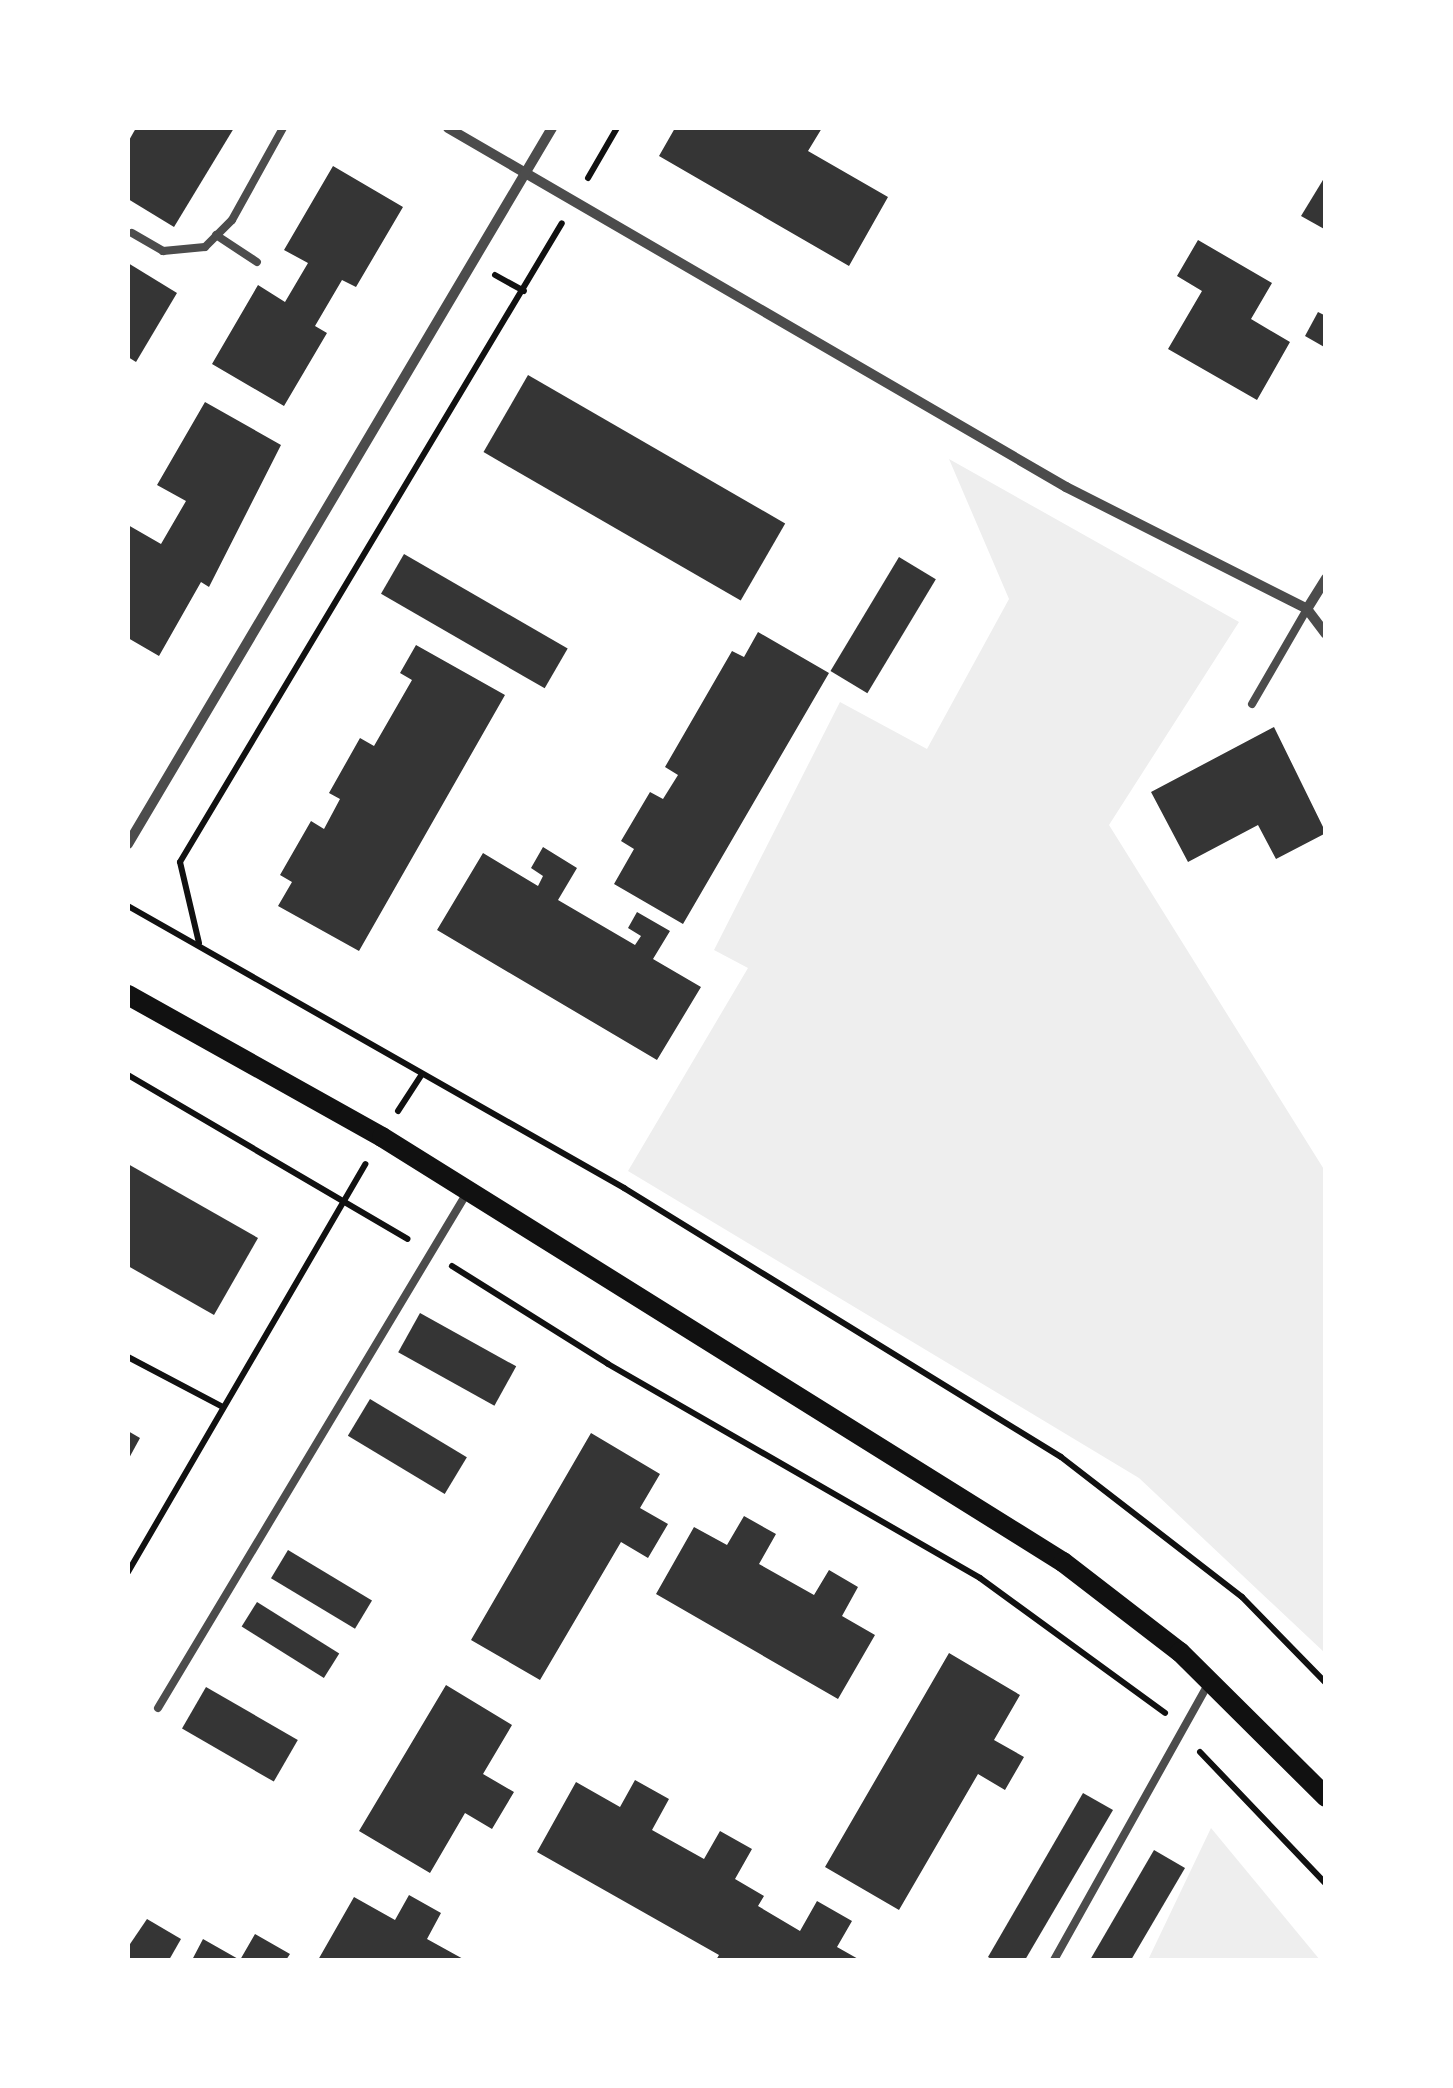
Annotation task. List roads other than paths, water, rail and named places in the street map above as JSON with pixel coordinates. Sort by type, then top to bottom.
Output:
[{"type":"main road","points":[[128,995],[468,1191],[1063,1562],[1210,1680],[1326,1797]]},
{"type":"street","points":[[448,128],[1066,487],[1306,609],[1326,634]]},
{"type":"street","points":[[128,844],[552,128]]},
{"type":"street","points":[[1306,609],[1326,578]]},
{"type":"lane","points":[[132,234],[163,250],[205,246],[232,220],[283,128]]},
{"type":"lane","points":[[216,235],[257,262]]},
{"type":"lane","points":[[1252,704],[1306,609]]},
{"type":"lane","points":[[158,1708],[468,1191]]},
{"type":"lane","points":[[1054,1960],[1210,1680]]}]
